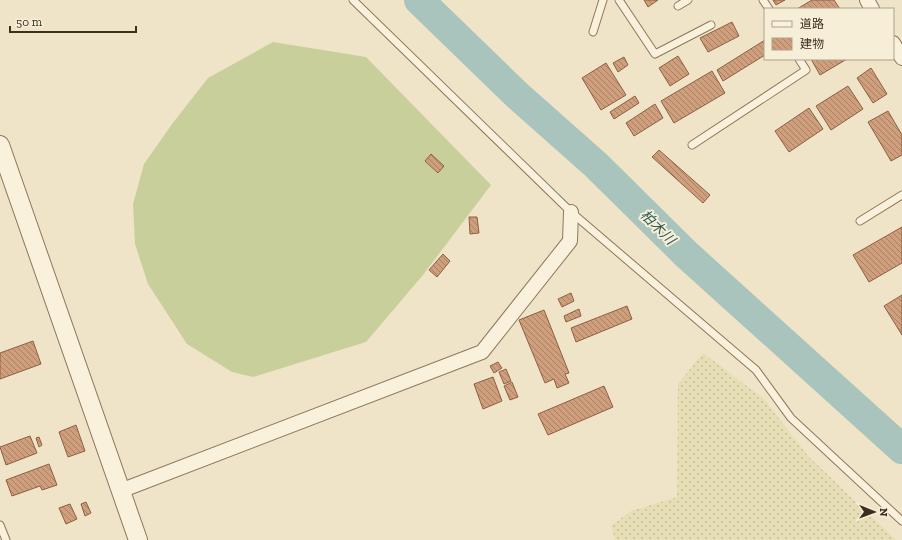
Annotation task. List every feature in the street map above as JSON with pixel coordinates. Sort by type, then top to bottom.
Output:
[{"type":"street","points":[[894,45],[902,58]]},
{"type":"street","points":[[2,156],[138,540]]},
{"type":"street","points":[[120,491],[482,352],[570,241],[571,212]]},
{"type":"lane","points":[[353,0],[571,212],[756,370],[790,418],[902,521]]},
{"type":"lane","points":[[594,32],[603,0]]},
{"type":"lane","points":[[620,0],[655,54],[711,25]]},
{"type":"lane","points":[[678,6],[688,0]]},
{"type":"lane","points":[[692,145],[806,70],[800,60]]},
{"type":"lane","points":[[860,221],[902,195]]},
{"type":"lane","points":[[0,525],[6,540]]},
{"type":"shaded area","points":[[703,353],[764,399],[808,456],[896,540],[615,540],[611,526],[631,511],[677,497],[678,384]]},
{"type":"green space","points":[[273,42],[366,57],[491,185],[423,275],[366,342],[253,377],[232,372],[187,344],[148,284],[135,244],[133,204],[144,164],[172,124],[208,78]]},
{"type":"building","points":[[644,0],[658,0],[648,7]]},
{"type":"building","points":[[773,0],[785,0],[776,5]]},
{"type":"building","points":[[812,0],[834,0],[839,8],[799,8]]},
{"type":"building","points":[[732,22],[739,36],[708,52],[700,38]]},
{"type":"building","points":[[764,41],[764,56],[723,81],[717,70]]},
{"type":"building","points":[[678,56],[689,74],[670,86],[659,68]]},
{"type":"building","points":[[624,57],[628,65],[618,72],[613,63]]},
{"type":"building","points":[[812,60],[845,60],[820,75]]},
{"type":"building","points":[[606,63],[626,95],[601,110],[582,78]]},
{"type":"building","points":[[871,68],[887,94],[873,103],[857,78]]},
{"type":"building","points":[[712,71],[725,93],[674,123],[661,101]]},
{"type":"building","points":[[848,86],[863,109],[831,130],[816,106]]},
{"type":"building","points":[[635,96],[639,103],[614,119],[610,112]]},
{"type":"building","points":[[655,104],[663,118],[634,136],[626,123]]},
{"type":"building","points":[[809,108],[823,129],[789,152],[775,131]]},
{"type":"building","points":[[888,111],[902,135],[902,155],[891,161],[868,122]]},
{"type":"building","points":[[659,150],[710,195],[703,203],[652,157]]},
{"type":"building","points":[[431,154],[444,166],[438,173],[425,161]]},
{"type":"building","points":[[469,217],[477,217],[479,233],[470,234]]},
{"type":"building","points":[[902,227],[902,263],[869,282],[853,255]]},
{"type":"building","points":[[443,254],[450,261],[437,277],[429,270]]},
{"type":"building","points":[[571,293],[574,301],[562,307],[558,299]]},
{"type":"building","points":[[902,295],[902,335],[884,306]]},
{"type":"building","points":[[627,306],[632,319],[576,342],[571,328]]},
{"type":"building","points":[[579,309],[581,316],[566,322],[564,316]]},
{"type":"building","points":[[544,310],[569,373],[565,374],[569,383],[557,388],[554,379],[545,383],[519,320]]},
{"type":"building","points":[[33,341],[41,364],[0,379],[0,353]]},
{"type":"building","points":[[498,362],[502,368],[494,373],[490,366]]},
{"type":"building","points":[[506,369],[511,381],[504,384],[499,372]]},
{"type":"building","points":[[493,377],[502,401],[483,409],[474,384]]},
{"type":"building","points":[[512,382],[518,397],[510,400],[504,386]]},
{"type":"building","points":[[604,386],[613,407],[548,435],[538,414]]},
{"type":"building","points":[[76,425],[85,451],[68,457],[59,432]]},
{"type":"building","points":[[30,436],[37,453],[6,465],[0,447]]},
{"type":"building","points":[[39,437],[42,445],[39,447],[36,438]]},
{"type":"building","points":[[49,464],[57,485],[42,490],[40,486],[12,496],[6,480]]},
{"type":"building","points":[[86,502],[91,513],[85,516],[81,504]]},
{"type":"building","points":[[70,504],[77,519],[66,524],[59,508]]},
{"type":"waterway","name":"柏木川","points":[[419,0],[517,95],[596,165],[686,254],[902,449]]}]
